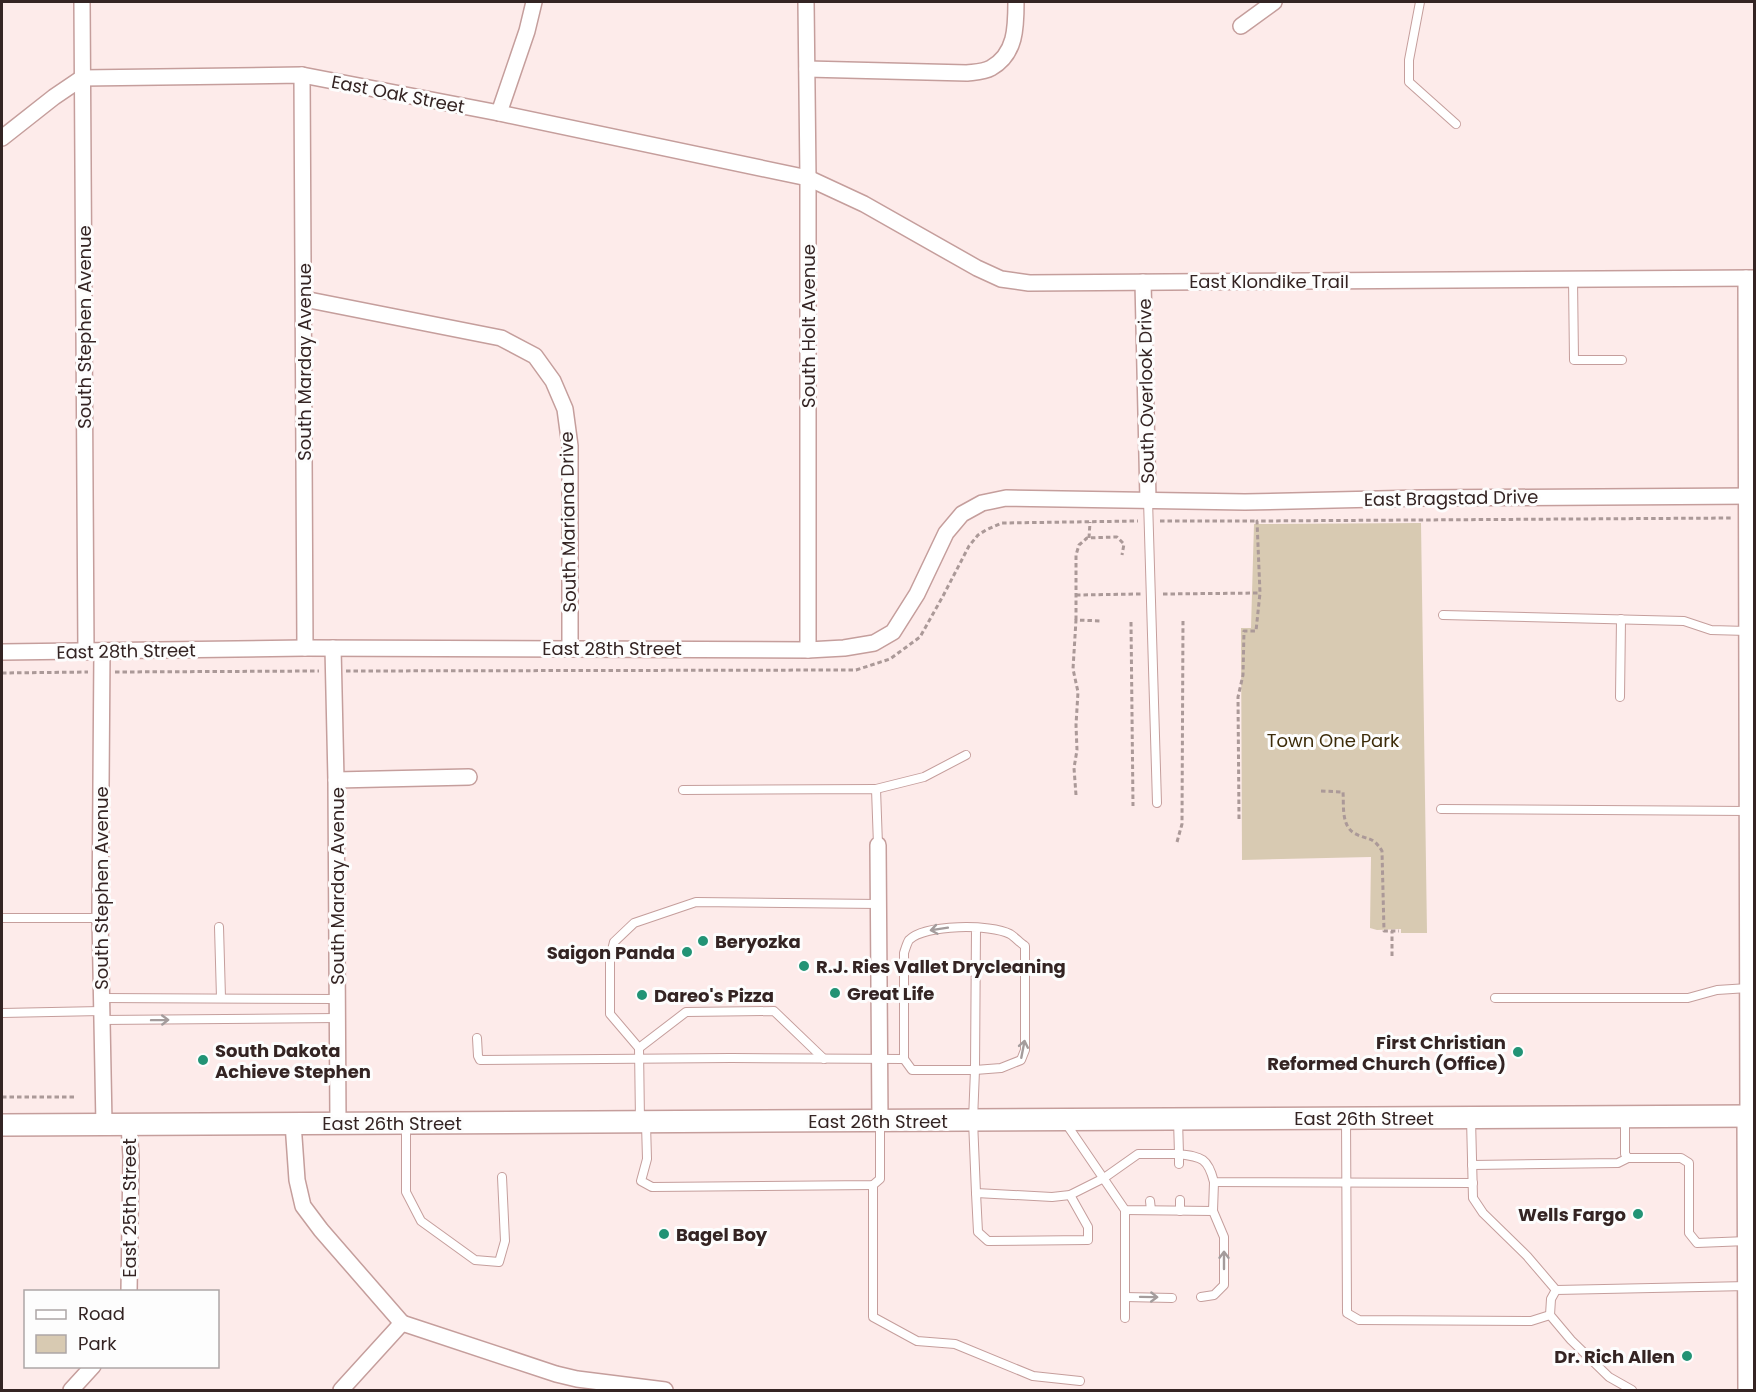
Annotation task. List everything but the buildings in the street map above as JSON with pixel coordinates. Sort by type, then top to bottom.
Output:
[{"type":"main road","name":"East 26th Street","points":[[2,1125],[1751,1116]]},
{"type":"main road","points":[[1749,1390],[1749,1286],[1752,1241],[1751,1116]]},
{"type":"street","name":"South Stephen Avenue","points":[[82,2],[86,652]]},
{"type":"street","points":[[499,113],[527,31],[534,2]]},
{"type":"street","name":"South Holt Avenue","points":[[806,2],[807,650]]},
{"type":"street","points":[[807,69],[967,73],[989,70],[1003,59],[1012,46],[1016,25],[1016,2]]},
{"type":"street","points":[[1241,26],[1274,2]]},
{"type":"street","name":"East Oak Street","points":[[82,78],[302,75],[499,113],[808,178]]},
{"type":"street","name":"South Marday Avenue","points":[[302,75],[304,648]]},
{"type":"street","points":[[2,138],[82,78]]},
{"type":"street","name":"East Klondike Trail","points":[[808,178],[864,204],[977,268],[1001,279],[1029,283],[1750,278]]},
{"type":"street","points":[[1750,278],[1751,496],[1747,518],[1747,631],[1751,765],[1748,811],[1751,1116]]},
{"type":"street","name":"South Overlook Drive","points":[[1143,282],[1148,500]]},
{"type":"street","name":"South Mariana Drive","points":[[304,299],[501,338],[535,356],[553,381],[565,409],[570,446],[570,648]]},
{"type":"street","name":"East Bragstad Drive","points":[[1148,500],[1245,502],[1433,497],[1751,496]]},
{"type":"street","name":"East 28th Street","points":[[2,652],[304,648],[807,650],[844,648],[874,643],[892,632],[917,594],[946,533],[962,514],[982,503],[1006,498],[1148,500]]},
{"type":"street","name":"South Marday Avenue","points":[[333,648],[339,1123]]},
{"type":"street","name":"South Stephen Avenue","points":[[102,651],[100,918],[104,1124]]},
{"type":"street","points":[[336,780],[469,777]]},
{"type":"street","points":[[878,845],[880,1121]]},
{"type":"street","points":[[293,1123],[297,1180],[303,1206],[402,1323],[564,1384],[665,1390]]},
{"type":"street","name":"East 25th Street","points":[[129,1124],[131,1157],[129,1290]]},
{"type":"street","points":[[340,1390],[402,1323]]},
{"type":"street","points":[[70,1390],[91,1368]]},
{"type":"lane","points":[[1420,2],[1409,60],[1409,82],[1456,124]]},
{"type":"lane","points":[[1573,279],[1574,360],[1622,360]]},
{"type":"lane","points":[[1148,500],[1157,803]]},
{"type":"lane","points":[[1443,615],[1684,621],[1711,630],[1747,631]]},
{"type":"lane","points":[[1620,697],[1621,619]]},
{"type":"lane","points":[[683,790],[876,789],[924,777],[966,755]]},
{"type":"lane","points":[[876,789],[878,845]]},
{"type":"lane","points":[[1441,809],[1748,811]]},
{"type":"lane","points":[[879,904],[696,902],[634,923],[614,942],[610,958],[610,1014],[639,1047],[647,1159],[641,1181],[652,1187],[873,1185],[880,1179],[880,1121]]},
{"type":"lane","points":[[2,918],[100,918]]},
{"type":"lane","points":[[219,927],[221,998]]},
{"type":"lane","points":[[948,927],[976,927],[988,927],[1011,934],[1024,946],[1025,1050],[1021,1060],[1001,1068],[912,1070],[904,1059],[904,953],[909,940],[926,931],[948,927]]},
{"type":"lane","points":[[976,927],[973,1120],[978,1232],[988,1241],[1088,1240],[1089,1227],[1070,1195]]},
{"type":"lane","points":[[1496,998],[1688,998],[1717,990],[1748,988]]},
{"type":"lane","points":[[101,1010],[221,998],[338,999]]},
{"type":"lane","points":[[2,1013],[101,1010],[338,1018]]},
{"type":"lane","points":[[639,1047],[686,1012],[774,1011],[824,1059]]},
{"type":"lane","points":[[477,1038],[480,1060],[904,1059]]},
{"type":"lane","points":[[1625,1117],[1625,1154],[1628,1158]]},
{"type":"lane","points":[[1346,1118],[1347,1313],[1359,1320],[1531,1321],[1550,1315]]},
{"type":"lane","points":[[1471,1118],[1473,1198],[1483,1213],[1527,1256],[1556,1290]]},
{"type":"lane","points":[[1178,1119],[1179,1164]]},
{"type":"lane","points":[[1064,1120],[1125,1210],[1125,1318]]},
{"type":"lane","points":[[406,1123],[406,1192],[422,1221],[475,1260],[499,1262],[505,1241],[502,1177]]},
{"type":"lane","points":[[976,1193],[1052,1197],[1070,1195],[1104,1178],[1137,1154],[1179,1154],[1199,1157],[1210,1168],[1214,1182],[1213,1211],[1224,1237],[1224,1285],[1214,1294],[1201,1297]]},
{"type":"lane","points":[[1150,1154],[1150,1164]]},
{"type":"lane","points":[[1472,1166],[1618,1163],[1628,1158],[1681,1158],[1689,1163],[1689,1233],[1697,1244],[1752,1241]]},
{"type":"lane","points":[[1214,1182],[1473,1183]]},
{"type":"lane","points":[[873,1185],[873,1317],[917,1341],[955,1344],[1033,1376],[1080,1381]]},
{"type":"lane","points":[[1180,1200],[1180,1210]]},
{"type":"lane","points":[[1150,1201],[1150,1210]]},
{"type":"lane","points":[[1125,1210],[1213,1211]]},
{"type":"lane","points":[[1556,1290],[1749,1286]]},
{"type":"lane","points":[[1556,1290],[1551,1299],[1550,1315],[1571,1340],[1609,1377],[1632,1390]]},
{"type":"lane","points":[[1125,1297],[1172,1298]]},
{"type":"path","points":[[2,673],[856,670],[891,659],[920,637],[969,546],[978,535],[1002,524],[1149,521],[1747,518]]},
{"type":"path","points":[[1239,819],[1238,697],[1243,675],[1244,631],[1256,631],[1260,593],[1257,521]]},
{"type":"path","points":[[1089,538],[1090,522]]},
{"type":"path","points":[[1076,795],[1074,768],[1077,750],[1078,692],[1073,669],[1076,555],[1079,545],[1087,538],[1117,537],[1124,544],[1122,555]]},
{"type":"path","points":[[1076,595],[1260,593]]},
{"type":"path","points":[[1076,620],[1102,621]]},
{"type":"path","points":[[1177,842],[1182,824],[1183,621]]},
{"type":"path","points":[[1131,622],[1133,807]]},
{"type":"path","points":[[1321,791],[1343,792],[1346,824],[1353,832],[1375,841],[1382,851],[1384,931],[1399,931]]},
{"type":"path","points":[[1392,931],[1392,956]]},
{"type":"path","points":[[2,1096],[78,1097]]},
{"type":"green space","name":"Town One Park","points":[[1421,523],[1427,933],[1401,933],[1401,929],[1370,928],[1371,857],[1242,860],[1241,628],[1251,628],[1254,524]]},
{"type":"place","name":"Beryozka","points":[[703,941]]},
{"type":"place","name":"Saigon Panda","points":[[687,952]]},
{"type":"place","name":"R.J. Ries Vallet Drycleaning","points":[[804,966]]},
{"type":"place","name":"Great Life","points":[[835,993]]},
{"type":"place","name":"Dareo's Pizza","points":[[642,995]]},
{"type":"place","name":"First Christian Reformed Church (Office)","points":[[1518,1052]]},
{"type":"place","name":"South Dakota Achieve Stephen","points":[[203,1060]]},
{"type":"place","name":"Wells Fargo","points":[[1638,1214]]},
{"type":"place","name":"Bagel Boy","points":[[664,1234]]},
{"type":"place","name":"Dr. Rich Allen","points":[[1687,1356]]}]
